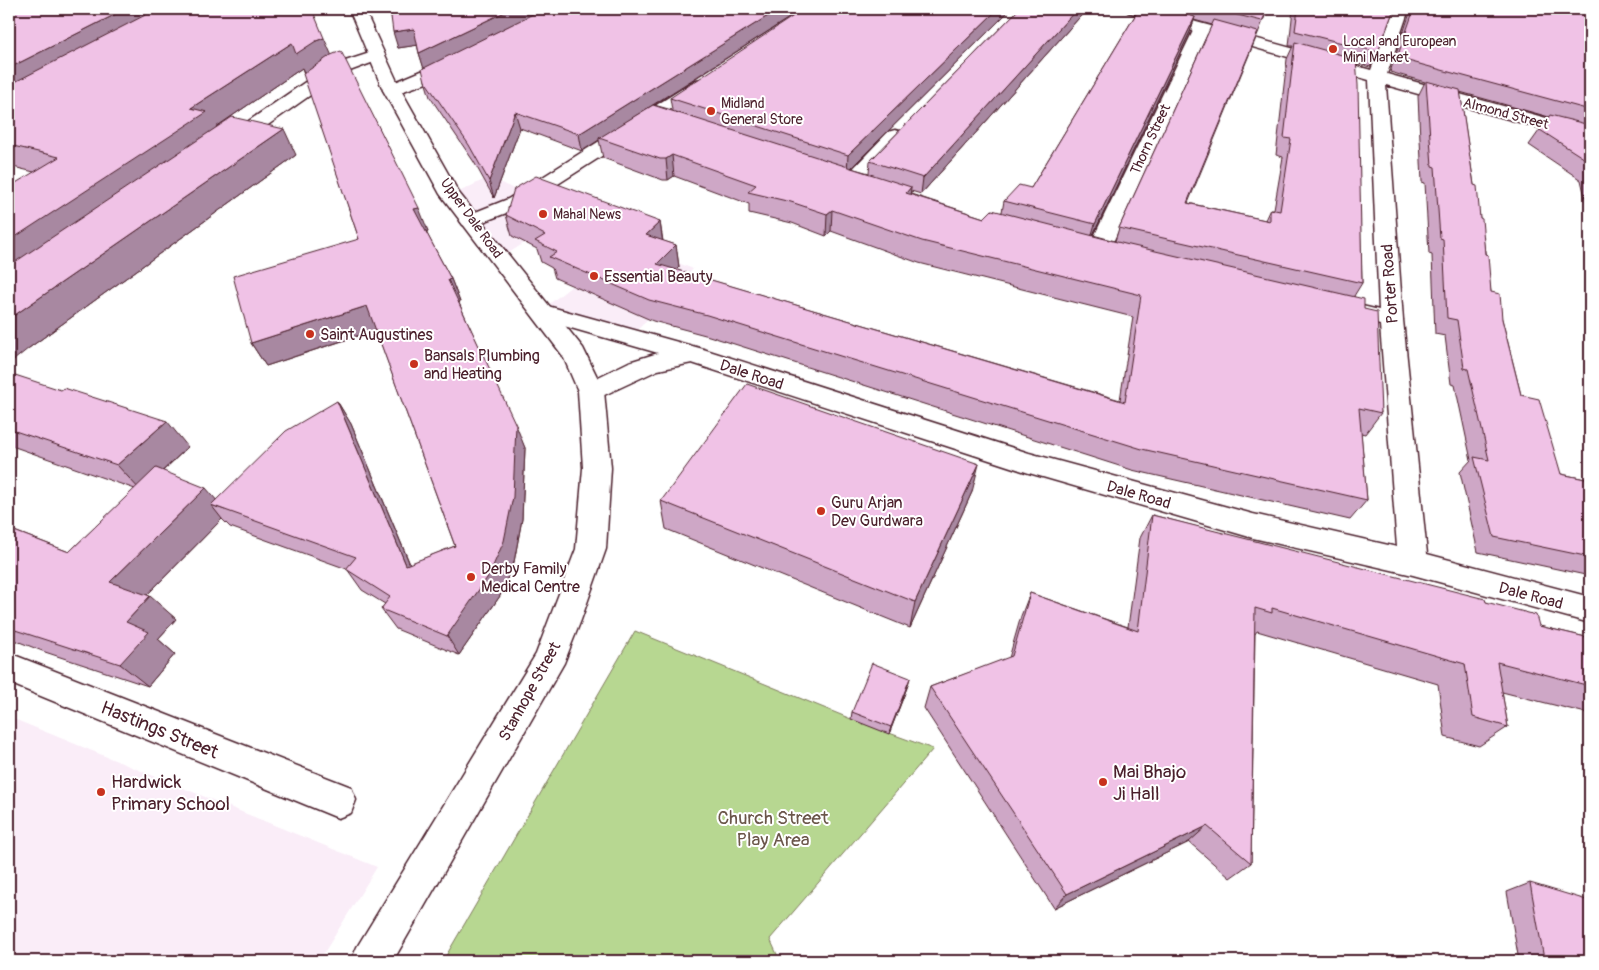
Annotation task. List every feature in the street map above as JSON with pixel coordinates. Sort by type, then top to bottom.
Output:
[{"type":"street","name":"Upper Dale Road","points":[[356,9],[392,90],[450,194],[544,312],[574,354],[591,391]]},
{"type":"street","name":"Almond Street","points":[[1133,9],[1590,136]]},
{"type":"street","name":"Porter Road","points":[[1402,9],[1377,78],[1391,320],[1413,563]]},
{"type":"street","name":"Thorn Street","points":[[1098,251],[1202,28]]},
{"type":"street","points":[[212,154],[333,71],[376,56]]},
{"type":"street","points":[[392,90],[426,77],[468,56]]},
{"type":"street","points":[[470,221],[515,203],[663,119],[718,73]]},
{"type":"street","points":[[851,182],[905,126]]},
{"type":"street","points":[[1323,304],[1391,320]]},
{"type":"street","name":"Dale Road","points":[[544,312],[694,355],[1028,463],[1253,526],[1413,563],[1590,610]]},
{"type":"street","name":"Dale Road","points":[[591,391],[648,363],[669,357],[694,355]]},
{"type":"street","name":"Stanhope Street","points":[[372,961],[548,662],[566,620],[591,548],[597,468],[591,391]]},
{"type":"street","name":"Hastings Street","points":[[9,668],[338,800]]},
{"type":"shaded area","points":[[489,177],[567,215],[498,260],[451,196]]},
{"type":"shaded area","points":[[627,242],[693,269],[635,333],[548,305]]},
{"type":"shaded area","name":"Hardwick Primary School","points":[[9,717],[377,867],[319,961],[9,961]]},
{"type":"green space","name":"Church Street Play Area","points":[[635,631],[851,719],[933,749],[770,939],[780,961],[443,961]]},
{"type":"building","points":[[9,9],[126,9],[9,68]]},
{"type":"building","points":[[157,9],[312,9],[324,38],[296,54],[292,43],[191,108],[207,112],[9,241],[9,187],[59,157],[9,145],[9,85]]},
{"type":"building","points":[[390,9],[511,9],[419,53],[414,29],[393,32]]},
{"type":"building","points":[[543,9],[779,9],[579,134],[515,112],[489,181],[469,145],[425,81],[422,69]]},
{"type":"building","points":[[804,9],[998,9],[848,155],[670,98]]},
{"type":"building","points":[[1019,9],[1077,9],[923,178],[870,161]]},
{"type":"building","points":[[1139,9],[1166,9],[1195,17],[1095,224],[1004,201],[1019,185],[1031,188]]},
{"type":"building","points":[[1213,9],[1268,9],[1262,21]]},
{"type":"building","points":[[1298,9],[1394,9],[1378,52],[1295,31]]},
{"type":"building","points":[[1414,9],[1590,9],[1590,110],[1397,58]]},
{"type":"building","points":[[1214,20],[1258,32],[1187,203],[1270,221],[1270,209],[1280,211],[1291,139],[1284,138],[1295,42],[1356,59],[1362,283],[1119,228]]},
{"type":"building","points":[[341,51],[419,208],[414,209],[451,279],[448,280],[516,425],[513,497],[504,541],[489,575],[447,636],[381,609],[390,597],[346,569],[356,557],[211,505],[286,431],[337,401],[406,565],[455,546],[367,306],[251,343],[233,276],[359,239],[303,74],[331,55]]},
{"type":"building","points":[[1426,81],[1460,90],[1474,185],[1477,186],[1485,254],[1488,255],[1491,292],[1500,294],[1502,319],[1521,395],[1539,399],[1561,474],[1590,480],[1590,557],[1494,537],[1474,457],[1489,460],[1468,369],[1464,368],[1457,320],[1447,318],[1443,239],[1440,238],[1435,167],[1432,166]]},
{"type":"building","points":[[653,105],[911,187],[906,193],[984,218],[992,210],[1125,244],[1364,299],[1364,309],[1377,312],[1381,413],[1359,408],[1367,500],[1142,449],[707,315],[649,300],[549,257],[557,252],[535,241],[545,235],[506,215],[514,189],[536,176],[660,222],[646,235],[676,245],[657,264],[1125,402],[1141,295],[922,241],[832,210],[827,214],[791,202],[748,192],[756,185],[672,155],[666,159],[660,159],[599,138]]},
{"type":"building","points":[[1550,115],[1590,125],[1590,162],[1540,130]]},
{"type":"building","points":[[232,117],[284,129],[9,319],[9,266]]},
{"type":"building","points":[[9,373],[61,390],[64,388],[167,421],[117,465],[9,429]]},
{"type":"building","name":"Guru Arjan Dev Gurdwara","points":[[747,384],[979,464],[915,602],[661,501]]},
{"type":"building","points":[[156,468],[206,488],[110,582],[150,596],[126,622],[149,632],[120,664],[9,628],[9,529],[69,552]]},
{"type":"building","name":"Mai Bhajo Ji Hall","points":[[1152,515],[1485,599],[1486,602],[1536,615],[1539,626],[1590,638],[1590,686],[1497,662],[1508,727],[1473,717],[1465,664],[1272,608],[1272,613],[1255,608],[1251,863],[1207,826],[1067,894],[930,687],[1012,656],[1030,593],[1138,631]]},
{"type":"building","points":[[872,663],[910,678],[891,727],[852,712]]},
{"type":"building","points":[[1530,883],[1590,901],[1590,961],[1550,961],[1544,959]]},
{"type":"place","name":"Local and European Mini Market","points":[[1333,49]]},
{"type":"place","name":"Midland General Store","points":[[711,111]]},
{"type":"place","name":"Mahal News","points":[[543,214]]},
{"type":"place","name":"Essential Beauty","points":[[594,276]]},
{"type":"place","name":"Saint Augustines","points":[[310,334]]},
{"type":"place","name":"Bansals Plumbing and Heating","points":[[414,364]]},
{"type":"place","name":"Guru Arjan Dev Gurdwara","points":[[821,511]]},
{"type":"place","name":"Derby Family Medical Centre","points":[[471,577]]},
{"type":"place","name":"Mai Bhajo Ji Hall","points":[[1103,782]]},
{"type":"place","name":"Hardwick Primary School","points":[[101,792]]}]
